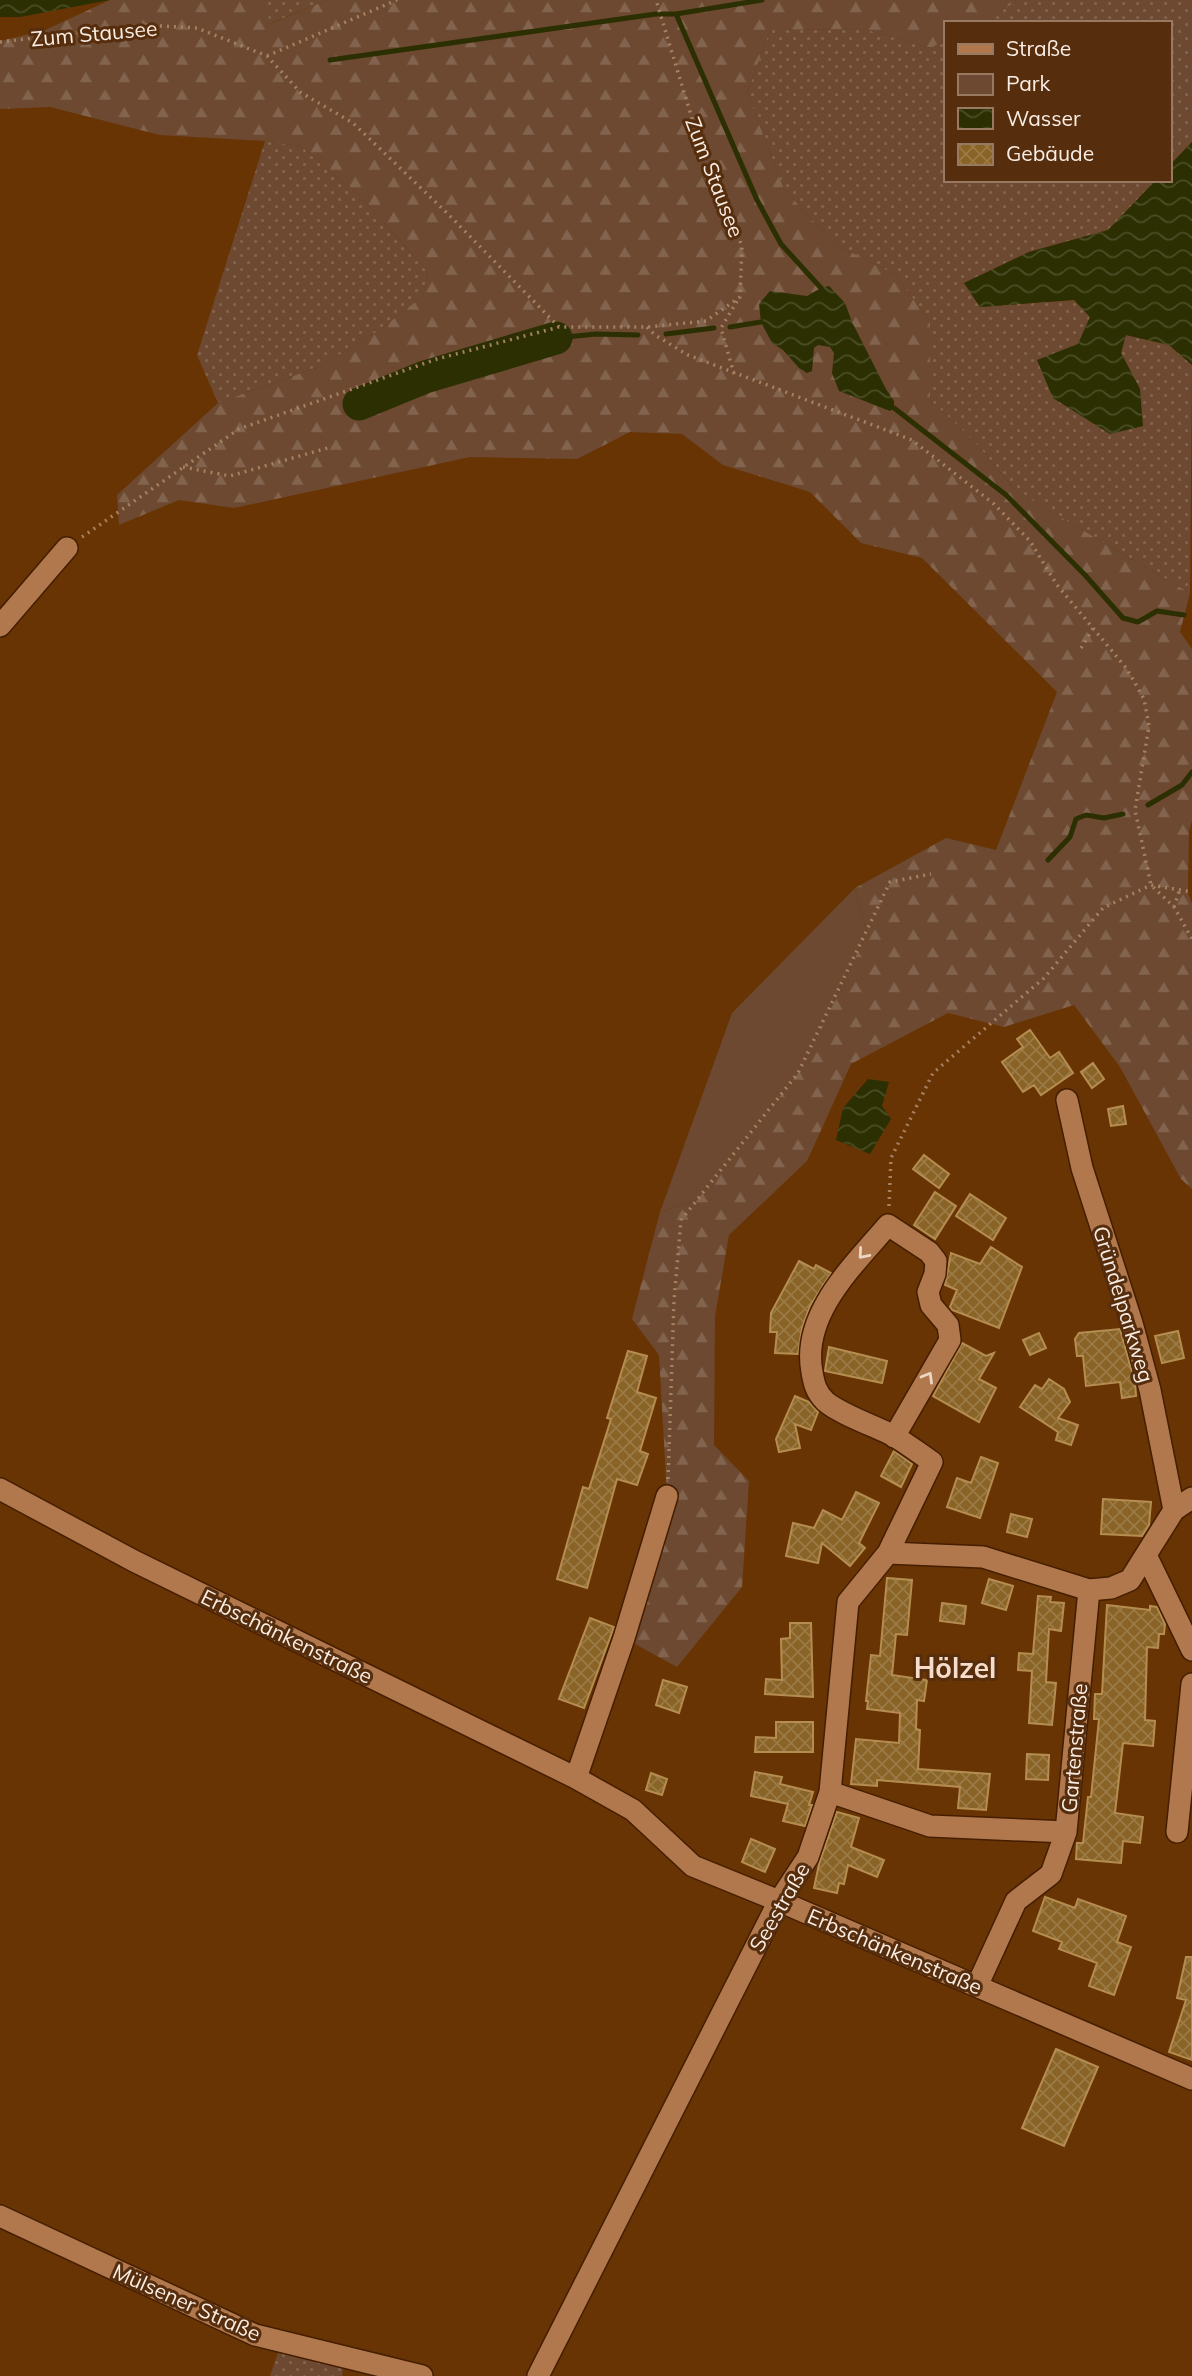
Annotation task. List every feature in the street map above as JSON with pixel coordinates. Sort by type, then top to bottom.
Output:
[{"type":"street","points":[[0,626],[67,548]]},
{"type":"street","name":"Gründelparkweg","points":[[1067,1100],[1082,1168],[1132,1323],[1150,1390],[1174,1510]]},
{"type":"street","points":[[888,1225],[929,1252],[936,1261],[935,1274],[928,1292],[931,1305],[948,1325],[950,1340],[894,1437]]},
{"type":"street","name":"Seestraße","points":[[538,2376],[779,1901],[808,1857],[830,1792],[848,1602],[888,1553],[932,1462],[894,1437],[827,1403],[815,1389],[810,1361],[814,1331],[827,1301],[888,1225]]},
{"type":"street","name":"Erbschänkenstraße","points":[[0,1489],[134,1561],[576,1778],[633,1810],[694,1866],[1192,2079]]},
{"type":"street","points":[[576,1778],[624,1638],[667,1496]]},
{"type":"street","points":[[888,1553],[983,1557],[1089,1590],[1111,1588],[1130,1580],[1174,1510],[1192,1498]]},
{"type":"street","points":[[1146,1555],[1192,1650]]},
{"type":"street","name":"Gartenstraße","points":[[830,1792],[930,1826],[1066,1832],[1089,1590]]},
{"type":"street","points":[[1177,1832],[1192,1684]]},
{"type":"street","points":[[977,1986],[1016,1901],[1051,1874],[1066,1832]]},
{"type":"street","name":"Mülsener Straße","points":[[0,2216],[255,2335],[422,2376]]},
{"type":"path","points":[[267,56],[397,0]]},
{"type":"path","name":"Zum Stausee","points":[[656,0],[694,125],[742,246],[740,296]]},
{"type":"path","name":"Zum Stausee","points":[[0,42],[144,25],[197,28],[267,56],[300,92],[353,123],[448,214],[559,327]]},
{"type":"path","points":[[67,548],[239,429],[437,359],[559,327],[647,327],[706,321],[740,296]]},
{"type":"path","points":[[734,374],[721,328],[740,296]]},
{"type":"path","points":[[647,327],[688,355],[912,440],[948,471],[994,503],[1030,541],[1057,584],[1127,669],[1144,699],[1149,726],[1135,810],[1152,885],[1174,907],[1192,939]]},
{"type":"path","points":[[183,467],[230,477],[331,447]]},
{"type":"path","points":[[1081,648],[1094,627]]},
{"type":"path","points":[[667,1496],[674,1301],[681,1220],[799,1073],[890,882],[931,874]]},
{"type":"path","points":[[888,1225],[891,1158],[933,1073],[1044,978],[1103,908],[1152,885],[1192,892]]},
{"type":"path","points":[[1174,907],[1180,889]]},
{"type":"green space","points":[[110,0],[258,0],[272,23],[327,0],[1020,0],[982,21],[944,21],[944,41],[931,48],[864,29],[770,30],[747,93],[784,189],[833,243],[896,275],[930,322],[930,400],[974,441],[1016,491],[1190,593],[1180,632],[1192,649],[1192,821],[1189,830],[1188,893],[1192,904],[1192,1189],[1181,1179],[1120,1067],[1074,1005],[1004,1027],[948,1013],[851,1064],[807,1161],[729,1235],[715,1316],[714,1445],[749,1481],[742,1587],[677,1667],[624,1638],[667,1496],[659,1355],[632,1319],[660,1212],[697,1200],[798,1073],[867,933],[855,888],[946,838],[996,850],[1057,692],[922,558],[861,543],[810,492],[723,465],[682,434],[630,432],[577,459],[470,457],[234,508],[179,500],[119,525],[117,495],[218,403],[321,366],[378,331],[423,296],[428,272],[360,196],[301,146],[265,141],[160,135],[50,107],[0,109],[0,41],[43,31]]},
{"type":"green space","points":[[258,0],[327,0],[271,23]]},
{"type":"green space","points":[[1020,0],[1192,0],[1192,142],[1171,164],[1171,21],[982,21]]},
{"type":"green space","points":[[864,29],[931,48],[944,41],[944,182],[1154,182],[1108,230],[1029,252],[964,283],[980,307],[1074,300],[1090,317],[1078,344],[1037,361],[1140,389],[1121,353],[1126,335],[1169,345],[1192,365],[1190,593],[1016,491],[974,441],[930,400],[930,322],[896,275],[833,243],[784,189],[747,93],[770,30]]},
{"type":"green space","points":[[265,141],[301,146],[360,196],[428,272],[423,296],[378,331],[321,366],[218,403],[197,355]]},
{"type":"green space","points":[[855,888],[867,933],[798,1073],[697,1200],[660,1212],[732,1013]]},
{"type":"green space","points":[[282,2341],[345,2357],[342,2376],[270,2376]]},
{"type":"water","points":[[0,0],[110,0],[20,17],[0,17]]},
{"type":"water","points":[[1192,142],[1192,365],[1169,345],[1126,335],[1121,353],[1140,389],[1143,426],[1110,434],[1053,398],[1037,360],[1078,344],[1090,317],[1074,300],[980,307],[964,283],[1029,252],[1108,230],[1154,182],[1171,182],[1171,164]]},
{"type":"water","points":[[829,286],[845,303],[852,322],[894,401],[894,408],[890,411],[839,391],[832,373],[834,353],[830,347],[818,345],[814,348],[812,371],[807,373],[772,343],[761,322],[759,304],[770,291],[807,296]]},
{"type":"water","points":[[868,1079],[889,1082],[882,1106],[891,1119],[870,1154],[836,1140],[843,1108]]},
{"type":"building","points":[[1030,1030],[1050,1058],[1059,1052],[1073,1073],[1041,1095],[1034,1085],[1023,1092],[1002,1062],[1023,1047],[1017,1039]]},
{"type":"building","points":[[1093,1063],[1104,1079],[1092,1088],[1081,1072]]},
{"type":"building","points":[[1123,1106],[1126,1124],[1111,1126],[1108,1109]]},
{"type":"building","points":[[924,1155],[949,1174],[939,1188],[913,1169]]},
{"type":"building","points":[[935,1192],[956,1206],[935,1239],[914,1225]]},
{"type":"building","points":[[970,1194],[1006,1218],[993,1240],[956,1216]]},
{"type":"building","points":[[991,1247],[1022,1267],[999,1328],[952,1310],[950,1307],[957,1290],[945,1285],[951,1253],[980,1264]]},
{"type":"building","points":[[799,1261],[814,1269],[816,1265],[831,1273],[810,1306],[802,1328],[798,1354],[775,1353],[777,1332],[770,1332],[771,1313]]},
{"type":"building","points":[[1120,1329],[1136,1396],[1122,1398],[1120,1382],[1086,1386],[1083,1356],[1077,1356],[1075,1339],[1079,1333]]},
{"type":"building","points":[[1178,1331],[1184,1358],[1162,1363],[1155,1336]]},
{"type":"building","points":[[1039,1333],[1046,1348],[1030,1355],[1023,1340]]},
{"type":"building","points":[[962,1343],[986,1356],[994,1353],[979,1379],[996,1388],[979,1422],[933,1396]]},
{"type":"building","points":[[829,1347],[887,1361],[882,1383],[825,1371]]},
{"type":"building","points":[[628,1351],[647,1356],[637,1392],[656,1398],[640,1451],[648,1454],[637,1485],[617,1479],[587,1588],[557,1579],[583,1487],[589,1489],[611,1419],[607,1418]]},
{"type":"building","points":[[1049,1379],[1064,1389],[1070,1402],[1058,1418],[1078,1425],[1071,1445],[1056,1440],[1058,1432],[1020,1407],[1035,1385],[1042,1389]]},
{"type":"building","points":[[795,1396],[809,1402],[818,1412],[811,1430],[795,1424],[800,1448],[779,1452],[776,1439]]},
{"type":"building","points":[[894,1451],[912,1464],[901,1487],[881,1476]]},
{"type":"building","points":[[981,1457],[998,1463],[980,1518],[947,1507],[957,1478],[971,1483]]},
{"type":"building","points":[[856,1492],[879,1503],[859,1543],[865,1548],[850,1566],[822,1543],[818,1563],[786,1556],[793,1523],[814,1528],[823,1510],[842,1520]]},
{"type":"building","points":[[1103,1499],[1151,1502],[1149,1525],[1142,1536],[1101,1534]]},
{"type":"building","points":[[1011,1514],[1032,1519],[1027,1537],[1007,1532]]},
{"type":"building","points":[[887,1578],[912,1580],[907,1635],[896,1634],[892,1675],[927,1680],[924,1701],[917,1700],[916,1729],[920,1730],[918,1769],[990,1774],[986,1810],[958,1808],[960,1787],[877,1780],[877,1786],[851,1784],[856,1739],[899,1743],[900,1713],[867,1709],[866,1701],[871,1655],[880,1656]]},
{"type":"building","points":[[989,1579],[1013,1586],[1006,1610],[982,1603]]},
{"type":"building","points":[[1038,1596],[1051,1597],[1050,1602],[1064,1603],[1061,1631],[1049,1629],[1046,1682],[1056,1683],[1052,1725],[1029,1723],[1032,1671],[1018,1670],[1019,1653],[1033,1654]]},
{"type":"building","points":[[942,1603],[966,1606],[964,1624],[940,1621]]},
{"type":"building","points":[[1107,1605],[1150,1610],[1150,1606],[1157,1607],[1165,1624],[1164,1634],[1159,1634],[1158,1648],[1147,1647],[1145,1720],[1155,1721],[1153,1746],[1123,1743],[1115,1813],[1143,1817],[1140,1843],[1123,1841],[1121,1863],[1076,1859],[1077,1843],[1083,1843],[1088,1797],[1091,1797],[1099,1719],[1094,1719],[1095,1694],[1102,1694]]},
{"type":"building","points":[[590,1618],[614,1627],[584,1708],[559,1699]]},
{"type":"building","points":[[790,1623],[811,1623],[813,1697],[765,1694],[766,1679],[782,1680],[781,1639],[790,1638]]},
{"type":"building","points":[[663,1680],[687,1687],[679,1713],[656,1705]]},
{"type":"building","points":[[776,1722],[813,1722],[813,1752],[755,1752],[756,1737],[776,1738]]},
{"type":"building","points":[[1027,1754],[1049,1755],[1048,1780],[1026,1779]]},
{"type":"building","points":[[755,1772],[782,1777],[780,1784],[813,1792],[805,1826],[783,1821],[788,1804],[751,1796]]},
{"type":"building","points":[[651,1773],[667,1779],[662,1795],[646,1790]]},
{"type":"building","points":[[837,1812],[859,1818],[851,1847],[884,1860],[877,1877],[848,1865],[844,1884],[839,1883],[837,1893],[814,1888],[819,1864]]},
{"type":"building","points":[[751,1839],[775,1849],[765,1872],[742,1862]]},
{"type":"building","points":[[1045,1897],[1075,1908],[1078,1899],[1126,1916],[1117,1942],[1131,1947],[1114,1995],[1089,1986],[1097,1963],[1059,1949],[1062,1942],[1033,1931]]},
{"type":"building","points":[[1186,1957],[1192,1957],[1192,2060],[1169,2052],[1186,2000],[1177,1998]]},
{"type":"building","points":[[1056,2049],[1098,2067],[1064,2146],[1022,2128]]},
{"type":"waterway","points":[[330,60],[762,0]]},
{"type":"waterway","points":[[676,14],[757,200],[781,244],[821,288]]},
{"type":"waterway","points":[[730,327],[761,322]]},
{"type":"waterway","points":[[666,334],[714,328]]},
{"type":"waterway","points":[[556,338],[596,334],[638,335]]},
{"type":"waterway","points":[[359,404],[425,377],[556,338]]},
{"type":"waterway","points":[[894,408],[1006,495],[1085,575],[1123,618],[1138,622],[1157,611],[1184,615]]},
{"type":"waterway","points":[[1148,805],[1182,785],[1192,772]]},
{"type":"waterway","points":[[1048,860],[1070,837],[1076,819],[1086,815],[1104,818],[1123,814]]},
{"type":"district","name":"Hölzel","points":[[955,1667]]}]
